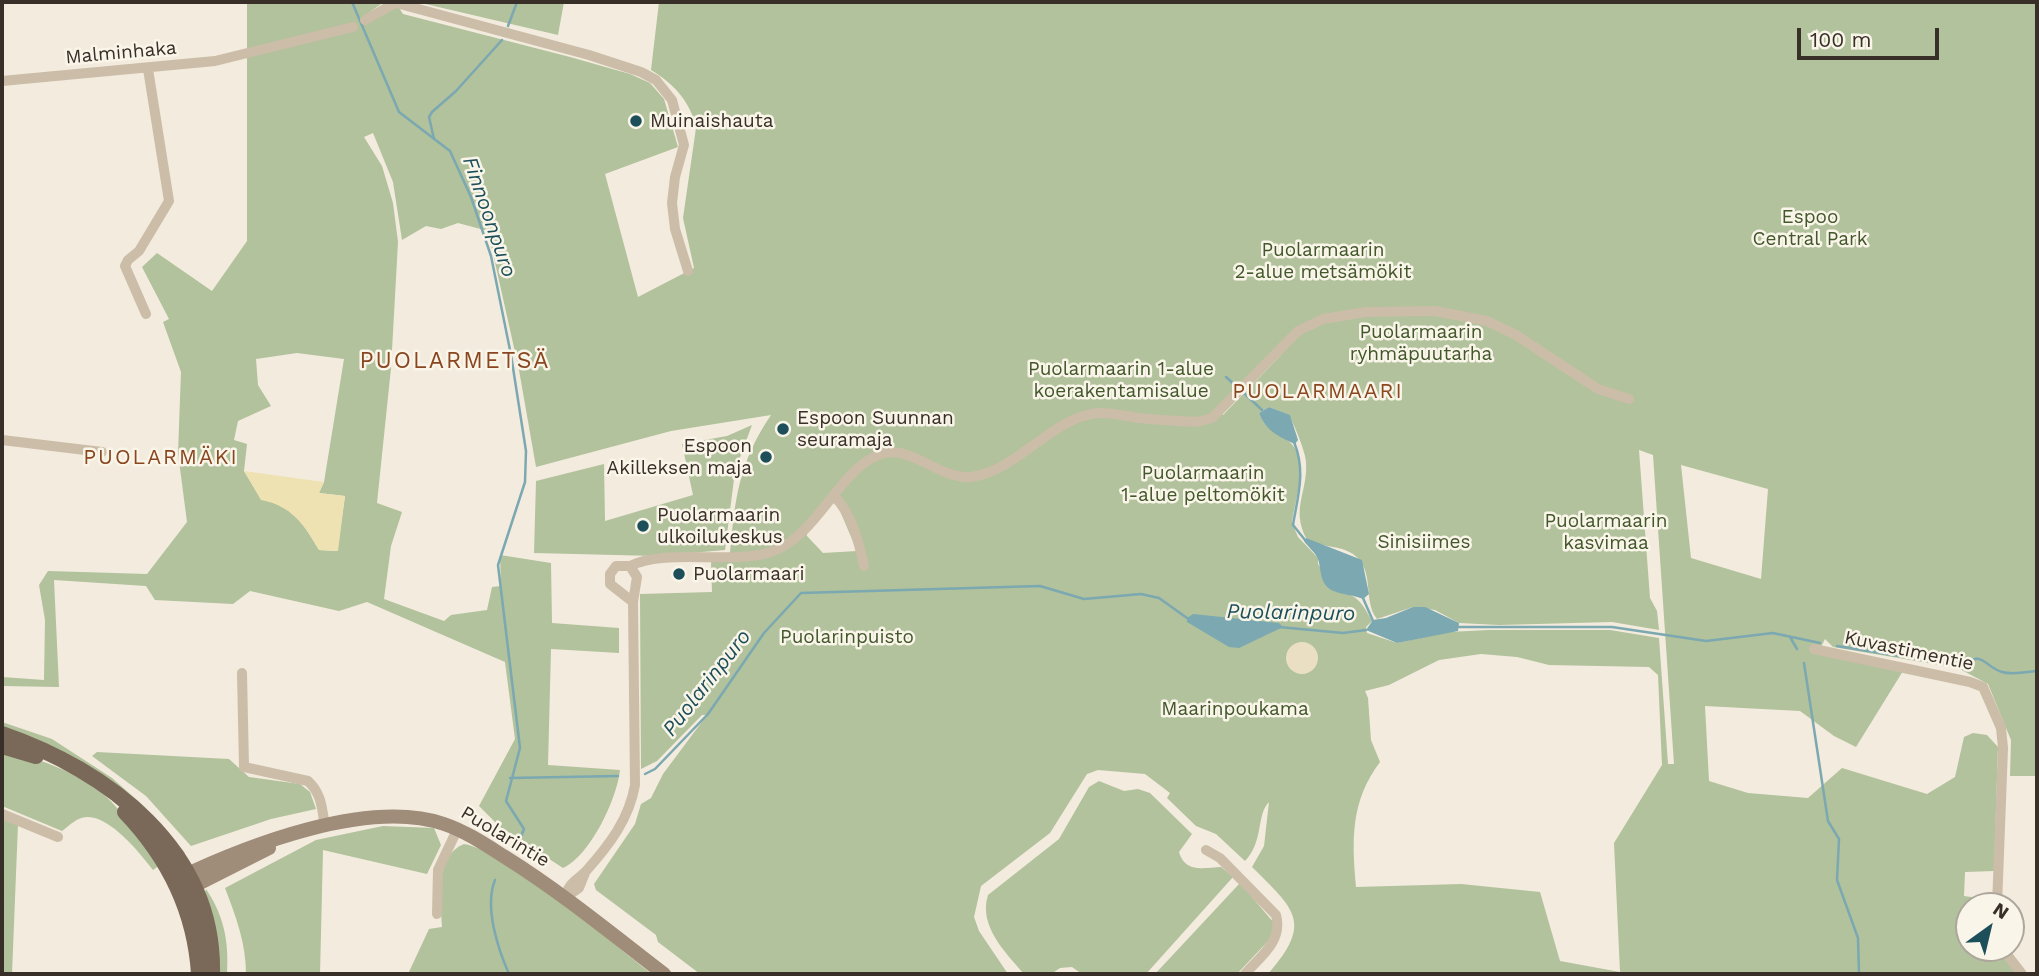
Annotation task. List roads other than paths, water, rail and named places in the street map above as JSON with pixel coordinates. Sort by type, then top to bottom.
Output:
[{"type":"main road","points":[[2,734],[53,753],[111,788],[148,820],[184,883],[206,930],[212,974]]},
{"type":"main road","points":[[2,746],[60,765],[103,791],[146,835],[184,883],[199,974]]},
{"type":"main road","name":"Puolarintie","points":[[184,883],[298,833],[381,818],[416,818],[457,830],[508,858],[664,974]]},
{"type":"street","points":[[365,20],[397,2],[589,55],[641,72],[656,80],[672,100],[684,145],[675,177],[672,203],[675,229],[688,271]]},
{"type":"street","name":"Malminhaka","points":[[2,81],[215,61],[353,27]]},
{"type":"street","points":[[146,314],[125,266],[139,251],[169,201],[148,69]]},
{"type":"street","points":[[634,602],[613,588],[609,579],[616,566],[630,566],[652,560],[769,553],[789,544],[867,461],[877,455],[889,452],[909,455],[957,476],[985,475],[1037,442],[1079,419],[1097,413],[1197,422],[1218,415],[1298,331],[1311,324],[1366,312],[1435,311],[1475,317],[1504,328],[1598,389],[1629,399]]},
{"type":"street","points":[[2,440],[102,452]]},
{"type":"street","points":[[834,496],[848,517],[860,546],[864,566]]},
{"type":"street","points":[[565,898],[575,893],[583,883],[584,873],[620,828],[634,791],[634,602],[637,577],[630,566]]},
{"type":"street","name":"Kuvastimentie","points":[[1814,649],[1970,681],[1983,687],[2001,728],[2003,748],[1998,892]]},
{"type":"street","points":[[242,673],[244,766],[308,781],[316,788],[321,800],[325,828]]},
{"type":"street","points":[[2,814],[58,837]]},
{"type":"street","points":[[436,914],[438,870],[457,830]]},
{"type":"street","points":[[1206,850],[1220,858],[1276,915],[1279,926],[1277,937],[1245,974]]},
{"type":"water","points":[[1269,407],[1290,415],[1298,440],[1295,444],[1278,436],[1265,424],[1259,413]]},
{"type":"water","points":[[1306,538],[1362,560],[1369,594],[1363,599],[1336,592],[1327,586],[1322,578],[1317,557],[1304,541]]},
{"type":"water","points":[[1413,607],[1425,607],[1459,623],[1458,631],[1397,643],[1366,630],[1373,620],[1386,618]]},
{"type":"water","points":[[1193,614],[1279,623],[1283,627],[1239,648],[1229,647],[1187,622],[1187,618]]},
{"type":"waterway","name":"Finnoonpuro","points":[[352,2],[399,112],[450,151],[471,197],[491,256],[511,355],[526,451],[525,482],[498,565],[520,748],[506,801],[524,829],[520,839]]},
{"type":"waterway","points":[[508,26],[517,2]]},
{"type":"waterway","points":[[434,139],[429,117],[432,112],[456,91],[502,40]]},
{"type":"waterway","points":[[1226,377],[1237,387]]},
{"type":"waterway","points":[[1242,391],[1262,410]]},
{"type":"waterway","points":[[1294,442],[1300,473],[1293,525],[1305,540]]},
{"type":"waterway","name":"Puolarinpuro","points":[[645,774],[655,769],[708,714],[764,633],[801,593],[1040,586],[1084,599],[1141,594],[1159,598],[1187,618]]},
{"type":"waterway","points":[[1363,598],[1373,621]]},
{"type":"waterway","name":"Puolarinpuro","points":[[1279,627],[1343,633],[1366,630]]},
{"type":"waterway","name":"Puolarinpuro","points":[[1456,627],[1612,627],[1706,641],[1773,633],[1820,643]]},
{"type":"waterway","points":[[1790,637],[1797,649]]},
{"type":"waterway","points":[[1837,646],[1962,666],[1979,659],[2006,673],[2037,671]]},
{"type":"waterway","points":[[1804,663],[1828,821],[1839,839],[1837,880],[1858,938],[1859,974]]},
{"type":"waterway","name":"Puolarinpuro","points":[[510,778],[618,776]]},
{"type":"waterway","name":"Finnoonpuro","points":[[495,880],[492,915],[497,940],[509,974]]},
{"type":"place","name":"Muinaishauta","points":[[636,121]]},
{"type":"place","name":"Espoon Suunnan seuramaja","points":[[783,429]]},
{"type":"place","name":"Espoon Akilleksen maja","points":[[766,457]]},
{"type":"place","name":"Puolarmaarin ulkoilukeskus","points":[[643,526]]},
{"type":"place","name":"Puolarmaari","points":[[679,574]]},
{"type":"district","name":"PUOLARMETSÄ","points":[[455,361]]},
{"type":"district","name":"PUOLARMAARI","points":[[1318,392]]},
{"type":"district","name":"PUOLARMÄKI","points":[[161,458]]},
{"type":"park label","name":"Espoo Central Park","points":[[1810,228]]},
{"type":"park label","name":"Puolarmaarin 2-alue metsämökit","points":[[1323,261]]},
{"type":"park label","name":"Puolarmaarin ryhmäpuutarha","points":[[1421,343]]},
{"type":"park label","name":"Puolarmaarin 1-alue koerakentamisalue","points":[[1121,380]]},
{"type":"park label","name":"Puolarmaarin 1-alue peltomökit","points":[[1203,484]]},
{"type":"park label","name":"Puolarmaarin kasvimaa","points":[[1606,532]]},
{"type":"park label","name":"Sinisiimes","points":[[1424,542]]},
{"type":"park label","name":"Puolarinpuisto","points":[[847,637]]},
{"type":"park label","name":"Maarinpoukama","points":[[1235,709]]}]
